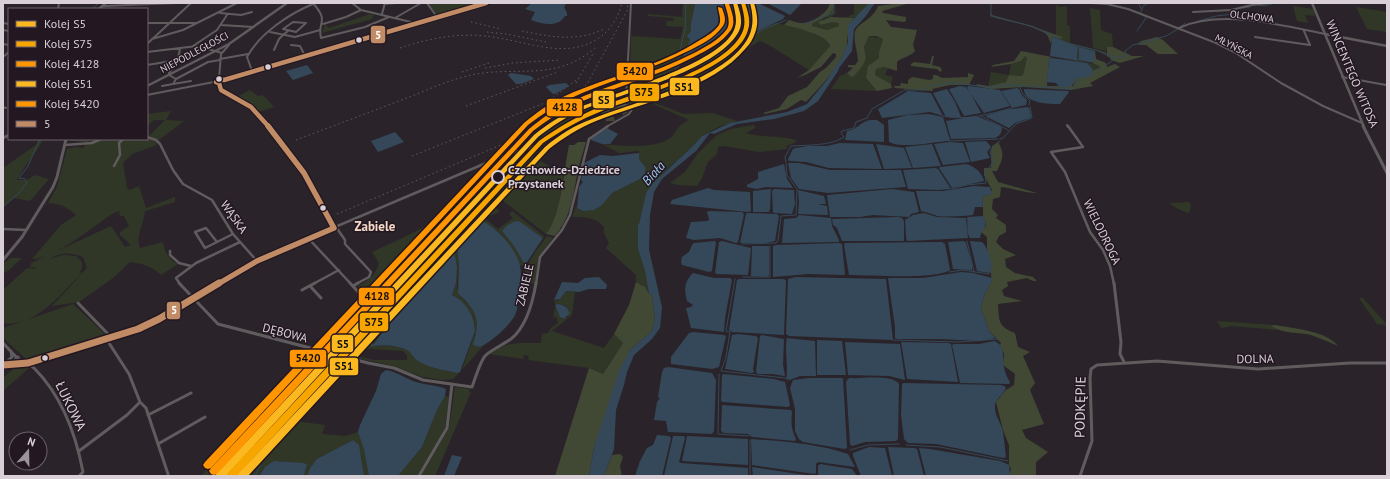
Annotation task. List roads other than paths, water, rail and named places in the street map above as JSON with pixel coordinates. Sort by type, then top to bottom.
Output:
[{"type":"street","points":[[100,8],[106,3]]},
{"type":"street","points":[[103,6],[177,3]]},
{"type":"street","points":[[148,42],[191,3]]},
{"type":"street","points":[[152,39],[159,38],[197,23],[237,3]]},
{"type":"street","name":"NIEPODLEGŁOŚCI","points":[[148,86],[229,44],[287,3]]},
{"type":"street","points":[[252,71],[247,60],[248,54],[255,44],[302,8],[313,3],[322,15],[323,24],[320,30],[320,38],[365,27],[388,17]]},
{"type":"street","points":[[352,3],[361,10],[417,23]]},
{"type":"street","points":[[382,14],[384,4],[396,3]]},
{"type":"street","points":[[394,18],[421,3]]},
{"type":"street","points":[[427,3],[437,17]]},
{"type":"street","points":[[148,96],[217,82],[486,3]]},
{"type":"street","points":[[629,106],[626,98],[631,3]]},
{"type":"street","name":"MŁYŃSKA","points":[[1090,3],[1116,5],[1223,46],[1280,83],[1323,106],[1362,123]]},
{"type":"street","points":[[1193,12],[1219,11],[1270,3]]},
{"type":"street","name":"WINCENTEGO WITOSA","points":[[1312,3],[1362,123],[1387,173]]},
{"type":"street","points":[[323,24],[346,17],[361,10]]},
{"type":"street","points":[[219,12],[227,15],[249,14],[252,12]]},
{"type":"street","points":[[192,46],[215,32],[227,15]]},
{"type":"street","name":"OLCHOWA","points":[[1179,28],[1187,24],[1221,19],[1325,34]]},
{"type":"street","points":[[274,50],[283,35],[288,31],[296,32],[306,24],[293,22],[283,29],[288,31]]},
{"type":"street","points":[[148,23],[197,23]]},
{"type":"street","points":[[221,25],[253,27]]},
{"type":"street","points":[[270,32],[295,37],[320,30]]},
{"type":"street","points":[[1255,37],[1310,45],[1304,30]]},
{"type":"street","points":[[1325,34],[1387,46]]},
{"type":"street","points":[[217,82],[219,79],[222,52],[229,44]]},
{"type":"street","points":[[291,45],[300,46],[305,56]]},
{"type":"street","points":[[148,52],[202,46],[222,52]]},
{"type":"street","points":[[176,79],[169,75],[169,73],[178,60],[180,48]]},
{"type":"street","points":[[173,84],[176,79],[208,62],[248,54]]},
{"type":"street","points":[[148,65],[178,60]]},
{"type":"street","points":[[1342,76],[1386,85]]},
{"type":"street","points":[[219,79],[224,80]]},
{"type":"street","points":[[162,86],[191,80]]},
{"type":"street","points":[[217,82],[221,90],[250,107],[278,139],[304,173],[335,227],[345,240],[345,244],[371,272],[369,277],[354,286]]},
{"type":"street","points":[[3,365],[28,363],[146,326],[257,261],[308,238],[505,155],[541,143],[571,122],[601,107],[629,106],[653,100],[679,87]]},
{"type":"street","name":"ZABIELE","points":[[452,384],[472,386],[487,353],[512,338],[516,333],[533,300],[542,253],[562,230],[570,215],[587,142],[599,131],[629,114],[629,106]]},
{"type":"street","name":"WIELODROGA","points":[[1067,125],[1083,147],[1050,152],[1065,172],[1090,232],[1103,250],[1110,266],[1113,278],[1121,342],[1120,354],[1124,362]]},
{"type":"street","name":"WĄSKA","points":[[148,137],[156,140],[160,144],[169,164],[183,184],[212,200],[233,234],[257,261]]},
{"type":"street","points":[[3,260],[13,250],[27,230],[55,182],[66,140]]},
{"type":"street","points":[[64,145],[92,143],[99,140]]},
{"type":"street","points":[[114,166],[119,160],[122,150],[119,144],[122,140]]},
{"type":"street","points":[[217,242],[206,228],[195,232],[205,248],[217,242],[233,234]]},
{"type":"street","points":[[3,229],[27,230]]},
{"type":"street","points":[[308,238],[371,306]]},
{"type":"street","points":[[170,251],[170,255],[173,259],[183,265],[191,266],[240,242]]},
{"type":"street","name":"DĘBOWA","points":[[191,266],[178,274],[176,278],[182,287],[194,297],[218,324],[368,363],[394,368],[423,380],[452,384]]},
{"type":"street","points":[[302,290],[339,270]]},
{"type":"street","points":[[310,286],[321,298]]},
{"type":"street","points":[[78,303],[108,334],[108,339],[129,374],[140,402],[144,404],[168,474]]},
{"type":"street","name":"ŁUKOWA","points":[[3,343],[23,362],[28,363],[49,384],[57,397],[79,451],[83,472],[79,476]]},
{"type":"street","points":[[3,365],[10,360],[13,355],[10,348]]},
{"type":"street","points":[[11,365],[18,357]]},
{"type":"street","points":[[10,360],[11,365]]},
{"type":"street","name":"DOLNA","points":[[1124,362],[1157,361],[1258,369],[1350,363],[1387,364]]},
{"type":"street","name":"PODKĘPIE","points":[[1080,476],[1092,441],[1091,369],[1097,365],[1124,362]]},
{"type":"street","points":[[418,476],[447,428],[452,384]]},
{"type":"street","points":[[148,415],[191,393]]},
{"type":"street","points":[[79,451],[127,415],[140,402]]},
{"type":"street","points":[[158,444],[205,417]]},
{"type":"water","points":[[532,3],[564,3],[566,4],[564,7],[567,16],[554,24],[545,24],[531,20],[535,12],[525,9]]},
{"type":"water","points":[[695,3],[730,3],[735,10],[730,11],[731,20],[729,27],[719,40],[705,51],[680,64],[690,40],[687,36],[691,31]]},
{"type":"water","points":[[745,3],[758,3],[785,16],[783,19],[743,38],[738,38],[745,28],[746,16],[749,10]]},
{"type":"water","points":[[767,3],[802,3],[790,15]]},
{"type":"water","points":[[869,3],[875,3],[854,29],[852,51],[818,101],[804,111],[774,119],[737,124],[714,134],[710,133],[696,151],[662,179],[654,192],[650,215],[649,250],[662,307],[660,328],[652,339],[634,355],[627,372],[616,410],[614,449],[604,476],[589,476],[594,447],[619,371],[630,350],[652,331],[655,319],[652,295],[649,294],[645,271],[638,249],[638,225],[646,193],[654,182],[702,136],[730,123],[787,112],[807,104],[826,81],[842,57],[848,42],[848,25]]},
{"type":"water","points":[[1052,37],[1078,47],[1077,59],[1079,61],[1050,56]]},
{"type":"water","points":[[1079,47],[1094,51],[1094,63],[1079,60]]},
{"type":"water","points":[[1052,58],[1087,63],[1093,69],[1091,75],[1076,79],[1072,86],[1068,87],[1059,87],[1056,83],[1047,82],[1049,59]]},
{"type":"water","points":[[307,65],[313,73],[293,80],[286,71]]},
{"type":"water","points":[[511,73],[531,76],[534,79],[521,84],[516,84],[508,75]]},
{"type":"water","points":[[566,83],[569,86],[555,94],[553,94],[546,87],[549,85]]},
{"type":"water","points":[[960,86],[966,87],[969,92],[967,87],[969,86],[1000,90],[1010,106],[984,113],[971,94],[981,113],[964,116],[949,89]]},
{"type":"water","points":[[1017,88],[1027,100],[1026,105],[1012,108],[1001,91]]},
{"type":"water","points":[[947,89],[955,102],[961,117],[946,117],[933,93]]},
{"type":"water","points":[[1024,89],[1069,92],[1060,104],[1050,104],[1038,102],[1028,98]]},
{"type":"water","points":[[908,91],[931,93],[943,116],[930,112],[882,118],[878,109]]},
{"type":"water","points":[[1029,108],[1030,118],[1015,123],[1009,128],[985,116],[1004,110]]},
{"type":"water","points":[[929,114],[943,117],[950,140],[949,141],[910,145],[889,142],[888,120],[908,115]]},
{"type":"water","points":[[969,117],[979,117],[1000,126],[1002,128],[1001,133],[999,136],[994,138],[951,139],[946,121]]},
{"type":"water","points":[[870,120],[877,120],[884,125],[884,142],[845,140],[847,131]]},
{"type":"water","points":[[607,128],[618,134],[610,144],[602,144],[591,140],[592,138]]},
{"type":"water","points":[[395,132],[404,142],[378,152],[371,141]]},
{"type":"water","points":[[986,141],[991,147],[987,152],[990,158],[971,162],[965,142]]},
{"type":"water","points":[[949,142],[963,143],[970,162],[943,165],[934,144]]},
{"type":"water","points":[[840,143],[873,144],[882,169],[829,168],[806,162],[789,161],[788,159],[793,149],[796,148],[808,146],[827,146]]},
{"type":"water","points":[[876,144],[904,148],[912,168],[884,169]]},
{"type":"water","points":[[932,144],[941,166],[913,168],[905,147]]},
{"type":"water","points":[[639,153],[639,159],[646,168],[644,177],[612,193],[602,205],[594,210],[583,211],[577,208],[579,187],[583,182],[581,180],[584,163],[600,155],[613,156]]},
{"type":"water","points":[[788,163],[799,163],[830,170],[901,170],[906,187],[828,193],[799,189],[791,178]]},
{"type":"water","points":[[784,164],[787,179],[793,188],[766,187],[757,189],[747,187],[747,185],[758,179],[758,172]]},
{"type":"water","points":[[966,164],[978,170],[984,181],[952,188],[939,168]]},
{"type":"water","points":[[938,169],[951,189],[908,189],[903,170]]},
{"type":"water","points":[[974,186],[990,187],[992,194],[982,198],[983,207],[975,207],[973,215],[937,216],[921,211],[916,191],[943,191]]},
{"type":"water","points":[[708,188],[714,190],[750,192],[751,211],[748,212],[670,204],[672,200]]},
{"type":"water","points":[[771,189],[769,212],[753,212],[753,191]]},
{"type":"water","points":[[774,189],[794,190],[795,204],[792,214],[773,212],[772,191]]},
{"type":"water","points":[[892,189],[914,192],[919,212],[911,214],[909,217],[873,215],[860,217],[830,217],[827,195]]},
{"type":"water","points":[[798,190],[824,196],[826,204],[818,204],[827,206],[828,215],[798,214]]},
{"type":"water","points":[[707,212],[742,212],[744,214],[738,242],[736,243],[720,238],[694,240],[686,238],[691,222],[708,221],[709,219]]},
{"type":"water","points":[[747,213],[777,214],[779,216],[775,241],[766,243],[740,243]]},
{"type":"water","points":[[924,213],[937,217],[966,218],[968,238],[907,241],[905,220],[913,215]]},
{"type":"water","points":[[799,215],[831,218],[832,226],[839,242],[782,243],[784,219],[796,218]]},
{"type":"water","points":[[983,216],[986,222],[980,238],[970,238],[967,217]]},
{"type":"water","points":[[902,218],[904,221],[904,241],[842,241],[837,228],[833,225],[832,219]]},
{"type":"water","points":[[519,221],[543,238],[525,265],[514,246],[502,231],[509,224]]},
{"type":"water","points":[[484,222],[501,235],[511,247],[518,260],[521,269],[521,276],[518,306],[514,317],[507,326],[489,342],[480,347],[473,345],[477,329],[477,320],[473,310],[458,293],[459,265],[457,246],[472,227],[476,224]]},
{"type":"water","points":[[715,241],[712,271],[709,272],[682,265],[682,257],[689,252],[694,243]]},
{"type":"water","points":[[722,241],[751,248],[748,275],[715,273],[719,242]]},
{"type":"water","points":[[964,241],[966,243],[972,264],[972,270],[953,269],[948,242]]},
{"type":"water","points":[[970,241],[982,242],[984,245],[991,261],[990,273],[977,271]]},
{"type":"water","points":[[942,242],[945,244],[950,270],[942,273],[917,276],[849,275],[844,245],[845,243]]},
{"type":"water","points":[[842,244],[844,275],[808,274],[773,277],[773,246]]},
{"type":"water","points":[[752,246],[769,246],[769,275],[767,277],[751,276]]},
{"type":"water","points":[[454,249],[457,267],[456,283],[452,295],[463,303],[469,310],[475,327],[475,331],[460,372],[457,373],[430,367],[418,361],[405,349],[394,346],[365,347],[364,346],[374,344],[386,327],[382,322],[383,318]]},
{"type":"water","points":[[961,272],[973,273],[992,278],[992,281],[984,296],[981,309],[989,331],[995,338],[980,341],[895,338],[895,327],[888,278],[923,278]]},
{"type":"water","points":[[693,273],[714,278],[730,278],[732,280],[724,332],[691,328],[686,308],[693,305],[687,301],[685,289],[688,279]]},
{"type":"water","points":[[599,277],[607,285],[606,289],[589,289],[579,292],[566,291],[560,299],[554,300],[562,282],[578,283],[585,278]]},
{"type":"water","points":[[796,277],[886,279],[893,340],[789,336],[786,334],[788,279]]},
{"type":"water","points":[[737,280],[786,280],[784,335],[732,332],[729,330]]},
{"type":"water","points":[[555,305],[565,306],[570,313],[564,319],[560,317]]},
{"type":"water","points":[[693,332],[726,336],[719,367],[712,369],[671,364],[671,357],[689,333]]},
{"type":"water","points":[[738,334],[756,336],[758,338],[753,369],[754,372],[752,373],[725,369],[732,335]]},
{"type":"water","points":[[762,335],[784,339],[784,376],[758,374],[756,372],[760,336]]},
{"type":"water","points":[[787,338],[815,341],[816,376],[800,376],[790,380],[786,378]]},
{"type":"water","points":[[817,340],[842,341],[846,375],[817,375]]},
{"type":"water","points":[[994,341],[1000,345],[1002,349],[1004,369],[1010,382],[1009,384],[960,383],[952,345],[979,344]]},
{"type":"water","points":[[845,342],[900,344],[905,380],[889,376],[848,375]]},
{"type":"water","points":[[901,342],[951,344],[958,382],[907,379]]},
{"type":"water","points":[[668,367],[712,373],[716,380],[714,431],[712,434],[668,432],[666,421],[654,420],[657,402],[660,398],[658,397],[662,372],[664,368]]},
{"type":"water","points":[[386,370],[416,382],[441,387],[446,390],[445,396],[437,410],[422,447],[398,476],[369,476],[364,450],[358,432],[376,391],[381,374]]},
{"type":"water","points":[[722,375],[774,379],[785,382],[790,405],[788,407],[723,402],[721,401]]},
{"type":"water","points":[[809,378],[843,379],[847,448],[845,449],[803,442],[799,439],[795,431],[795,409],[790,388],[793,380]]},
{"type":"water","points":[[850,378],[884,378],[895,381],[899,384],[898,439],[896,441],[865,442],[852,446],[850,444],[846,382]]},
{"type":"water","points":[[902,384],[1001,385],[1006,387],[1004,392],[997,400],[995,409],[1003,432],[1006,457],[1003,458],[936,444],[908,443],[904,439],[901,415]]},
{"type":"water","points":[[722,405],[791,410],[792,429],[796,439],[795,441],[752,437],[748,434],[724,433],[721,431]]},
{"type":"water","points":[[657,435],[669,436],[671,438],[662,476],[635,476],[640,461],[647,448],[653,445]]},
{"type":"water","points":[[673,436],[684,436],[685,438],[679,462],[748,468],[748,476],[664,476]]},
{"type":"water","points":[[687,436],[748,439],[748,465],[682,461]]},
{"type":"water","points":[[751,439],[800,444],[837,451],[848,454],[855,467],[818,462],[816,464],[816,473],[814,474],[752,465]]},
{"type":"water","points":[[353,440],[359,445],[364,476],[307,476],[310,468],[317,459]]},
{"type":"water","points":[[869,447],[885,448],[892,476],[861,476],[853,453]]},
{"type":"water","points":[[888,447],[917,449],[924,476],[894,476]]},
{"type":"water","points":[[919,448],[1000,461],[1009,465],[1010,475],[926,476]]},
{"type":"water","points":[[452,455],[462,457],[454,476],[444,476]]},
{"type":"water","points":[[274,461],[304,463],[307,465],[304,476],[259,476],[265,467]]},
{"type":"water","points":[[820,464],[852,469],[857,476],[818,476],[818,466]]},
{"type":"water","points":[[752,467],[813,476],[753,476]]},
{"type":"waterway","points":[[93,8],[99,3]]},
{"type":"waterway","points":[[675,71],[685,30],[686,3]]},
{"type":"waterway","points":[[805,24],[833,13],[832,3]]},
{"type":"waterway","points":[[991,3],[991,16],[1031,26],[1067,43],[1099,51],[1115,58]]},
{"type":"waterway","points":[[1138,3],[1142,10],[1140,13]]},
{"type":"waterway","points":[[1142,9],[1143,6],[1149,3]]},
{"type":"waterway","points":[[1258,5],[1264,6],[1275,3]]},
{"type":"waterway","points":[[1243,8],[1250,7]]},
{"type":"waterway","points":[[1199,21],[1216,16],[1233,14],[1236,10]]},
{"type":"waterway","points":[[1137,31],[1146,18],[1145,17]]},
{"type":"waterway","points":[[725,53],[762,30],[786,20]]},
{"type":"waterway","points":[[1180,27],[1185,23]]},
{"type":"waterway","points":[[904,90],[925,90],[928,86],[953,83],[988,87],[1008,85],[1072,89],[1083,79],[1093,75],[1117,57],[1126,56],[1125,51],[1133,45],[1166,36],[1178,29]]},
{"type":"waterway","points":[[675,77],[703,64],[723,52]]},
{"type":"waterway","points":[[677,69],[680,64]]},
{"type":"waterway","points":[[666,92],[675,75]]},
{"type":"waterway","points":[[1020,87],[1022,93],[1030,101],[1029,105]]},
{"type":"waterway","points":[[786,162],[785,157],[791,146],[819,144],[839,140],[844,137],[841,133],[842,131],[854,128],[856,122],[867,118],[872,109],[903,91]]},
{"type":"waterway","points":[[630,104],[651,100]]},
{"type":"waterway","points":[[625,111],[628,106]]},
{"type":"waterway","points":[[1000,139],[1003,138],[1016,124],[1032,118],[1030,107]]},
{"type":"waterway","points":[[943,116],[960,118],[969,117],[1012,108]]},
{"type":"waterway","points":[[981,116],[1008,130]]},
{"type":"waterway","points":[[949,141],[998,139]]},
{"type":"waterway","points":[[3,207],[19,193],[27,183],[25,179],[19,178],[28,166],[40,140]]},
{"type":"waterway","points":[[951,189],[967,185],[986,183],[985,173],[993,162],[990,151],[1000,141]]},
{"type":"waterway","points":[[742,244],[776,243],[778,240],[781,216],[796,215],[797,189],[787,175],[786,164]]},
{"type":"waterway","points":[[967,241],[974,272]]},
{"type":"waterway","points":[[743,277],[770,277],[770,246]]},
{"type":"waterway","points":[[949,272],[963,270],[974,272]]},
{"type":"waterway","points":[[974,272],[989,274]]},
{"type":"waterway","points":[[735,279],[726,331],[730,332],[726,357],[721,371],[785,378],[788,380]]},
{"type":"waterway","points":[[893,340],[958,342],[998,339]]},
{"type":"waterway","points":[[343,354],[355,347],[364,346]]},
{"type":"waterway","points":[[255,476],[269,446],[285,422],[335,362]]},
{"type":"waterway","points":[[719,374],[718,434],[749,436]]},
{"type":"waterway","points":[[750,440],[750,476]]},
{"type":"waterway","points":[[850,450],[868,445],[899,444]]},
{"type":"waterway","points":[[906,445],[940,447],[1008,461]]},
{"type":"waterway","points":[[1358,476],[1372,476]]},
{"type":"railway","points":[[400,48],[420,42],[462,35],[499,38],[530,45],[561,49],[576,47],[590,43],[604,34],[615,20],[622,3]]},
{"type":"railway","points":[[549,120],[587,84],[627,11],[628,3]]},
{"type":"railway","points":[[471,22],[501,29]]},
{"type":"railway","points":[[522,31],[543,35],[574,37],[584,36],[604,29]]},
{"type":"railway","points":[[487,32],[506,34],[546,42]]},
{"type":"railway","points":[[296,140],[456,79],[481,73],[548,70],[564,66],[580,59],[596,47]]},
{"type":"railway","points":[[579,78],[594,52]]},
{"type":"railway","points":[[485,68],[513,63],[560,60]]},
{"type":"railway","points":[[462,72],[489,63]]},
{"type":"railway","points":[[466,106],[558,72]]},
{"type":"railway","points":[[412,156],[547,102],[579,78]]},
{"type":"railway","points":[[576,83],[579,78]]},
{"type":"railway","points":[[537,114],[551,103]]},
{"type":"railway","points":[[337,214],[527,134],[553,115]]},
{"type":"rail line","name":"S5","points":[[220,476],[536,136],[551,124],[574,112],[596,102],[666,77],[710,56],[726,44],[738,28],[739,21],[735,3]]},
{"type":"rail line","name":"S75","points":[[231,476],[541,142],[555,132],[584,116],[684,78],[716,62],[735,47],[745,34],[747,21],[743,3]]},
{"type":"rail line","name":"S51","points":[[242,476],[547,148],[575,129],[594,120],[679,90],[701,80],[720,68],[737,55],[752,36],[755,27],[752,3]]},
{"type":"rail line","name":"4128","points":[[214,471],[531,130],[553,114],[572,104],[660,71],[703,51],[719,40],[729,29],[731,20],[727,5]]},
{"type":"rail line","name":"5420","points":[[208,465],[526,124],[548,108],[567,98],[676,55],[696,45],[712,35],[721,25],[722,19],[720,8]]},
{"type":"place","name":"Czechowice-Dziedzice Przystanek","points":[[498,177]]},
{"type":"district","name":"Zabiele","points":[[375,226]]},
{"type":"water label","name":"Biała","points":[[653,173]]}]
